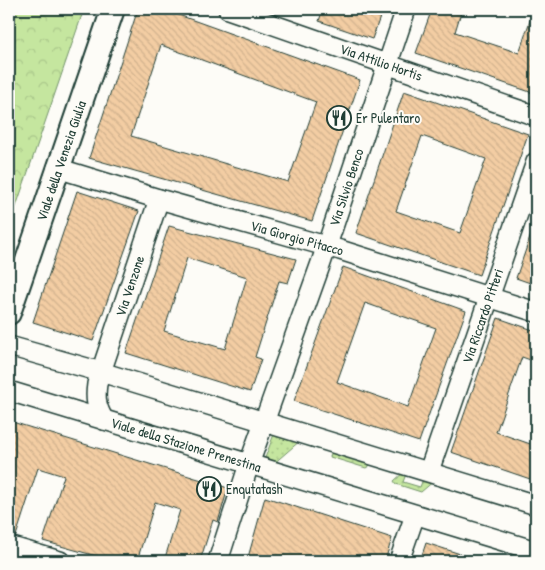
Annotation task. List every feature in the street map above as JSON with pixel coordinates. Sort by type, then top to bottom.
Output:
[{"type":"street","name":"Viale della Venezia Giulia","points":[[9,313],[57,168],[113,9]]},
{"type":"street","name":"Via Attilio Hortis","points":[[228,9],[536,116]]},
{"type":"street","name":"Via Silvio Benco","points":[[218,561],[249,464],[326,246],[406,9]]},
{"type":"street","name":"Via Riccardo Pitteri","points":[[429,471],[536,162]]},
{"type":"street","name":"Via Giorgio Pitacco","points":[[57,168],[326,246],[536,312]]},
{"type":"street","name":"Via Venzone","points":[[104,420],[97,407],[95,395],[159,199]]},
{"type":"street","points":[[9,346],[101,372],[536,505]]},
{"type":"street","name":"Viale della Stazione Prenestina","points":[[9,391],[536,552]]},
{"type":"street","points":[[399,561],[415,514]]},
{"type":"street","points":[[9,546],[60,561]]},
{"type":"green space","points":[[9,9],[84,9],[9,227]]},
{"type":"green space","points":[[274,434],[301,440],[272,465],[265,458]]},
{"type":"green space","points":[[332,450],[372,464],[366,468],[330,457]]},
{"type":"green space","points":[[404,472],[435,480],[421,492],[396,484],[394,481]],"holes":[[[406,474],[423,479],[420,487],[403,482]]]},
{"type":"building","points":[[138,9],[162,9],[360,80],[312,221],[89,158]],"holes":[[[161,45],[316,102],[288,182],[131,136]]]},
{"type":"building","points":[[323,9],[383,9],[372,39],[319,21]]},
{"type":"building","points":[[432,9],[462,9],[455,32],[519,53],[534,9],[536,10],[536,94],[416,53]]},
{"type":"building","points":[[404,91],[528,134],[479,275],[356,233]],"holes":[[[422,136],[486,159],[460,233],[396,211]]]},
{"type":"building","points":[[77,191],[139,211],[93,341],[33,322]]},
{"type":"building","points":[[169,226],[296,259],[288,283],[279,281],[255,357],[261,359],[250,392],[126,353]],"holes":[[[187,258],[247,277],[225,349],[164,331]]]},
{"type":"building","points":[[534,226],[536,227],[536,285],[516,278]]},
{"type":"building","points":[[343,267],[466,311],[419,442],[294,401]],"holes":[[[365,303],[436,328],[408,407],[337,382]]]},
{"type":"building","points":[[498,318],[536,331],[536,362],[522,357],[496,432],[536,446],[536,481],[451,452]]},
{"type":"building","points":[[9,421],[228,488],[218,522],[213,520],[200,561],[164,561],[180,510],[155,502],[137,561],[114,561],[43,541],[64,476],[38,468],[16,536],[9,535]]},
{"type":"building","points":[[265,497],[392,538],[385,561],[247,561]]},
{"type":"building","points":[[426,543],[473,558],[473,561],[420,561]]},
{"type":"place","name":"Er Pulentaro","points":[[339,118]]},
{"type":"place","name":"Enqutatash","points":[[209,489]]}]
